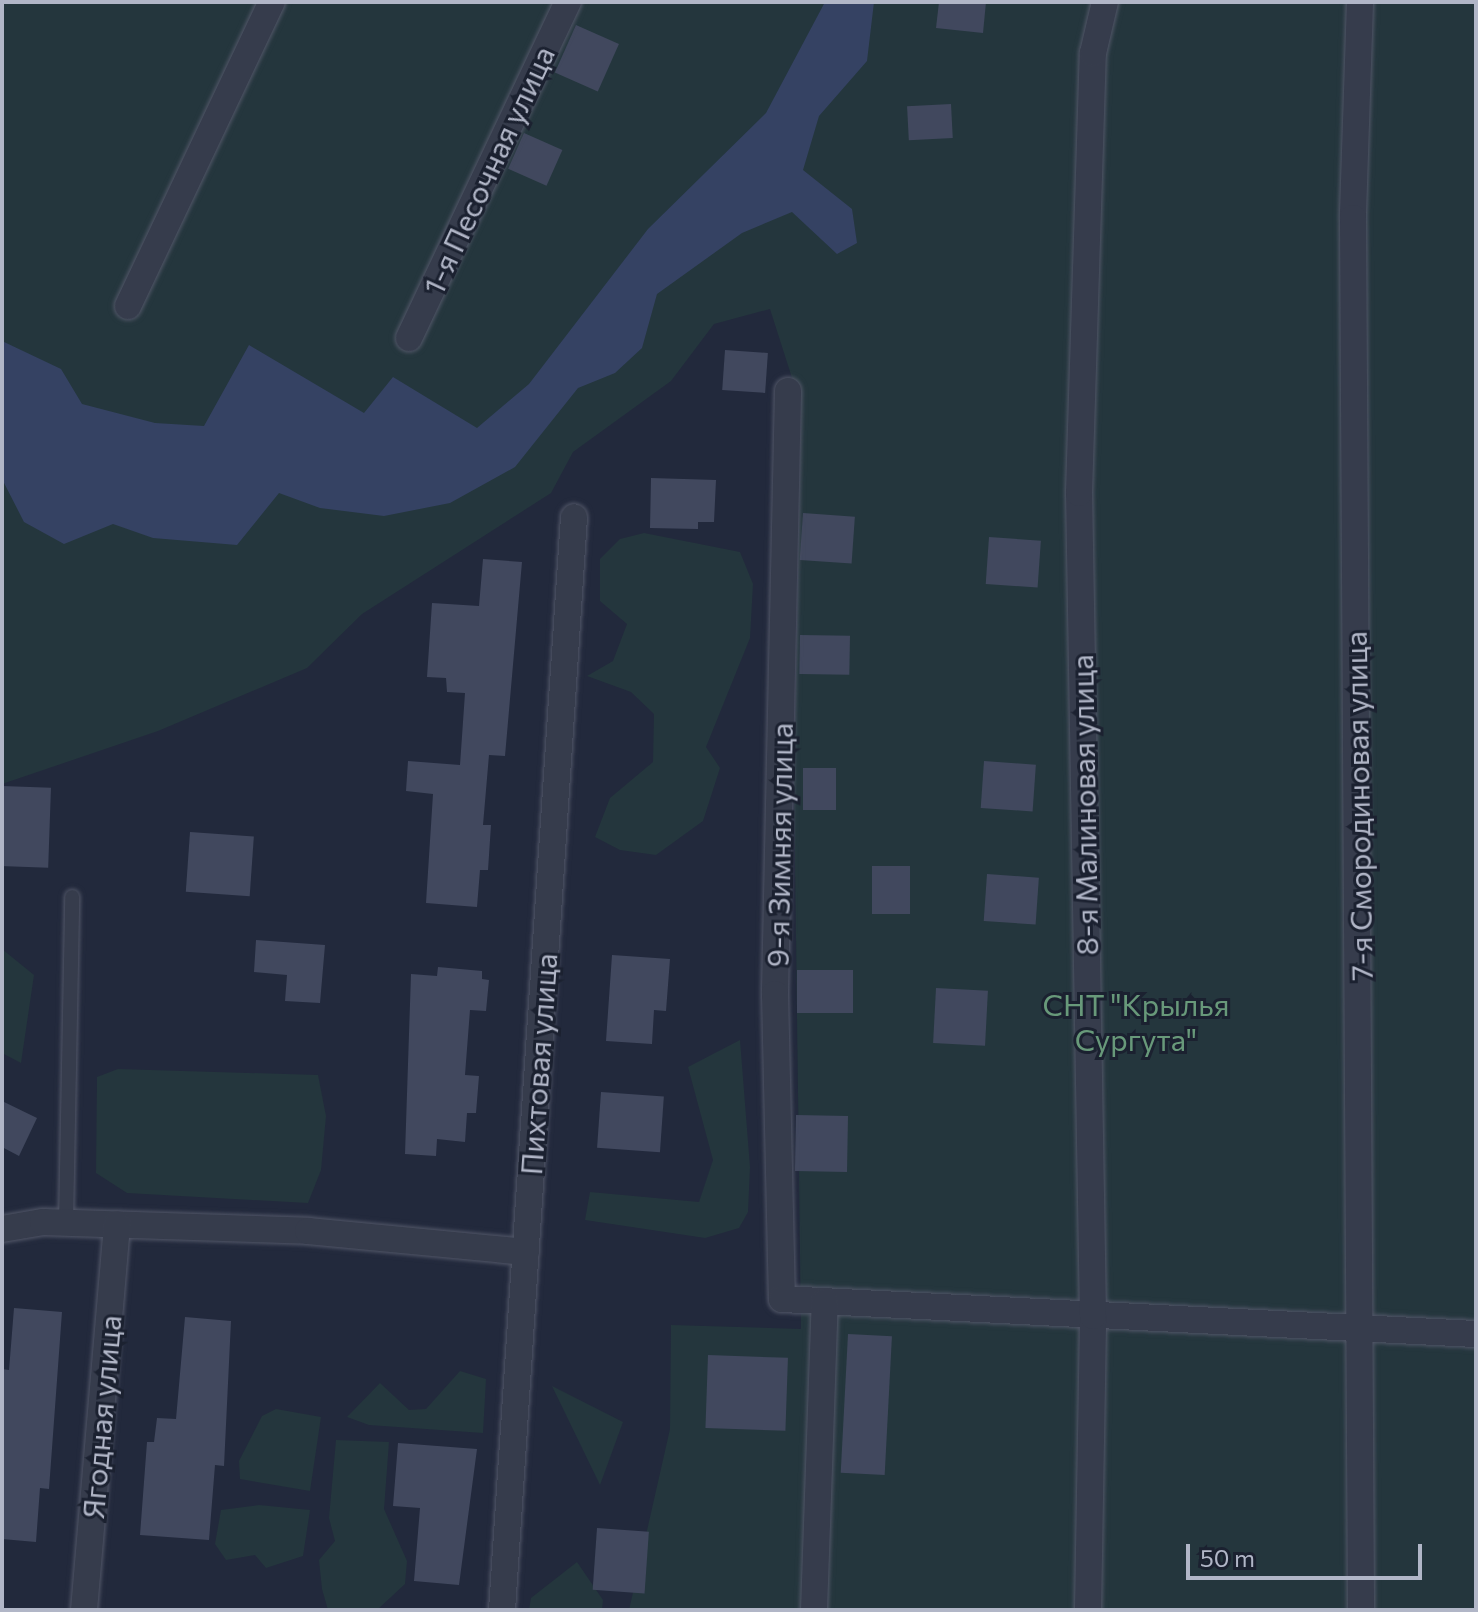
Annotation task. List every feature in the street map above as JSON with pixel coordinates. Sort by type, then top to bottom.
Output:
[{"type":"street","points":[[128,306],[272,2]]},
{"type":"street","name":"1-я Песочная улица","points":[[409,338],[568,2]]},
{"type":"street","name":"8-я Малиновая улица","points":[[1088,1610],[1093,1316],[1079,493],[1093,53],[1105,2]]},
{"type":"street","name":"7-я Смородиновая улица","points":[[1360,2],[1353,218],[1364,1332],[1361,1610]]},
{"type":"street","name":"9-я Зимняя улица","points":[[788,391],[775,994],[782,1299],[825,1302]]},
{"type":"street","name":"Пихтовая улица","points":[[502,1610],[574,517]]},
{"type":"street","points":[[2,1229],[66,1223],[308,1231],[526,1252]]},
{"type":"street","name":"Ягодная улица","points":[[84,1610],[117,1224]]},
{"type":"street","points":[[814,1610],[825,1302],[1364,1332],[1476,1334]]},
{"type":"lane","points":[[66,1223],[72,897]]},
{"type":"green space","name":"CНТ \"Крылья Сургута\"","points":[[2,2],[1476,2],[1476,1610],[629,1610],[670,1429],[671,1325],[801,1329],[794,782],[801,406],[770,309],[714,324],[671,381],[573,452],[551,493],[362,614],[307,668],[158,731],[2,784]]},
{"type":"green space","points":[[644,533],[740,552],[753,584],[750,638],[706,747],[720,768],[703,821],[656,855],[620,850],[595,837],[610,798],[653,762],[654,714],[631,692],[587,676],[613,661],[627,624],[600,601],[600,559],[620,539]]},
{"type":"green space","points":[[2,949],[34,975],[21,1063],[2,1053]]},
{"type":"green space","points":[[740,1040],[750,1167],[748,1212],[739,1228],[705,1238],[585,1220],[590,1192],[699,1202],[713,1160],[688,1067]]},
{"type":"green space","points":[[118,1069],[318,1075],[326,1116],[321,1170],[308,1203],[127,1193],[96,1173],[97,1077]]},
{"type":"green space","points":[[460,1371],[486,1379],[483,1433],[369,1425],[347,1417],[380,1383],[409,1410],[426,1409]]},
{"type":"green space","points":[[552,1386],[623,1422],[600,1485]]},
{"type":"green space","points":[[276,1409],[321,1417],[310,1491],[240,1479],[239,1461],[262,1416]]},
{"type":"green space","points":[[336,1440],[389,1442],[384,1509],[407,1561],[405,1584],[377,1610],[328,1610],[322,1589],[319,1560],[335,1541],[329,1518]]},
{"type":"green space","points":[[259,1505],[310,1510],[303,1556],[266,1568],[255,1555],[226,1560],[215,1544],[221,1510]]},
{"type":"green space","points":[[577,1562],[603,1600],[602,1610],[529,1610],[531,1598]]},
{"type":"water","points":[[825,2],[874,2],[867,61],[819,116],[803,170],[852,209],[857,243],[837,254],[792,212],[742,233],[657,294],[642,348],[615,373],[578,388],[515,467],[450,503],[384,516],[320,508],[279,493],[237,545],[153,538],[113,524],[64,544],[24,522],[2,479],[2,341],[61,369],[82,404],[155,423],[204,426],[249,345],[364,413],[393,377],[477,428],[529,384],[648,229],[766,113]]},
{"type":"building","points":[[939,2],[986,2],[983,33],[936,28]]},
{"type":"building","points":[[576,25],[619,44],[598,92],[555,73]]},
{"type":"building","points":[[951,104],[953,138],[909,140],[907,106]]},
{"type":"building","points":[[524,133],[562,150],[547,186],[508,169]]},
{"type":"building","points":[[725,350],[768,353],[765,393],[722,390]]},
{"type":"building","points":[[651,478],[716,480],[714,522],[698,522],[698,529],[650,528]]},
{"type":"building","points":[[803,513],[855,517],[852,564],[800,560]]},
{"type":"building","points":[[989,537],[1041,541],[1038,588],[986,584]]},
{"type":"building","points":[[483,559],[522,562],[505,756],[489,755],[483,825],[491,825],[488,870],[480,870],[477,907],[426,903],[433,794],[406,791],[408,761],[460,765],[465,693],[447,692],[446,678],[427,677],[432,603],[479,606]]},
{"type":"building","points":[[800,635],[850,636],[849,675],[799,674]]},
{"type":"building","points":[[984,761],[1036,765],[1033,812],[981,808]]},
{"type":"building","points":[[803,768],[836,768],[836,810],[803,810]]},
{"type":"building","points":[[2,786],[51,788],[48,868],[2,866]]},
{"type":"building","points":[[190,832],[254,836],[250,896],[186,892]]},
{"type":"building","points":[[872,866],[910,866],[910,914],[872,914]]},
{"type":"building","points":[[987,874],[1039,878],[1036,925],[984,921]]},
{"type":"building","points":[[256,940],[325,945],[320,1003],[285,1001],[287,975],[254,972]]},
{"type":"building","points":[[612,955],[670,959],[666,1011],[654,1010],[652,1044],[606,1041]]},
{"type":"building","points":[[438,967],[482,971],[482,979],[489,980],[486,1011],[470,1010],[465,1075],[479,1076],[476,1113],[467,1113],[465,1142],[437,1139],[436,1156],[405,1154],[411,974],[437,976]]},
{"type":"building","points":[[797,970],[853,970],[853,1013],[797,1013]]},
{"type":"building","points":[[936,988],[988,991],[985,1046],[933,1043]]},
{"type":"building","points":[[601,1092],[664,1096],[660,1152],[597,1148]]},
{"type":"building","points":[[2,1101],[37,1118],[19,1156],[2,1147]]},
{"type":"building","points":[[796,1115],[848,1116],[847,1172],[795,1171]]},
{"type":"building","points":[[14,1308],[62,1312],[49,1489],[40,1488],[36,1542],[2,1539],[2,1369],[9,1370]]},
{"type":"building","points":[[185,1317],[231,1321],[224,1466],[215,1465],[209,1540],[140,1535],[147,1442],[154,1442],[157,1418],[176,1419]]},
{"type":"building","points":[[848,1334],[892,1336],[885,1475],[841,1473]]},
{"type":"building","points":[[708,1355],[788,1358],[785,1431],[705,1428]]},
{"type":"building","points":[[398,1443],[477,1449],[459,1585],[414,1581],[420,1508],[393,1506]]},
{"type":"building","points":[[597,1528],[649,1532],[645,1593],[593,1590]]}]
